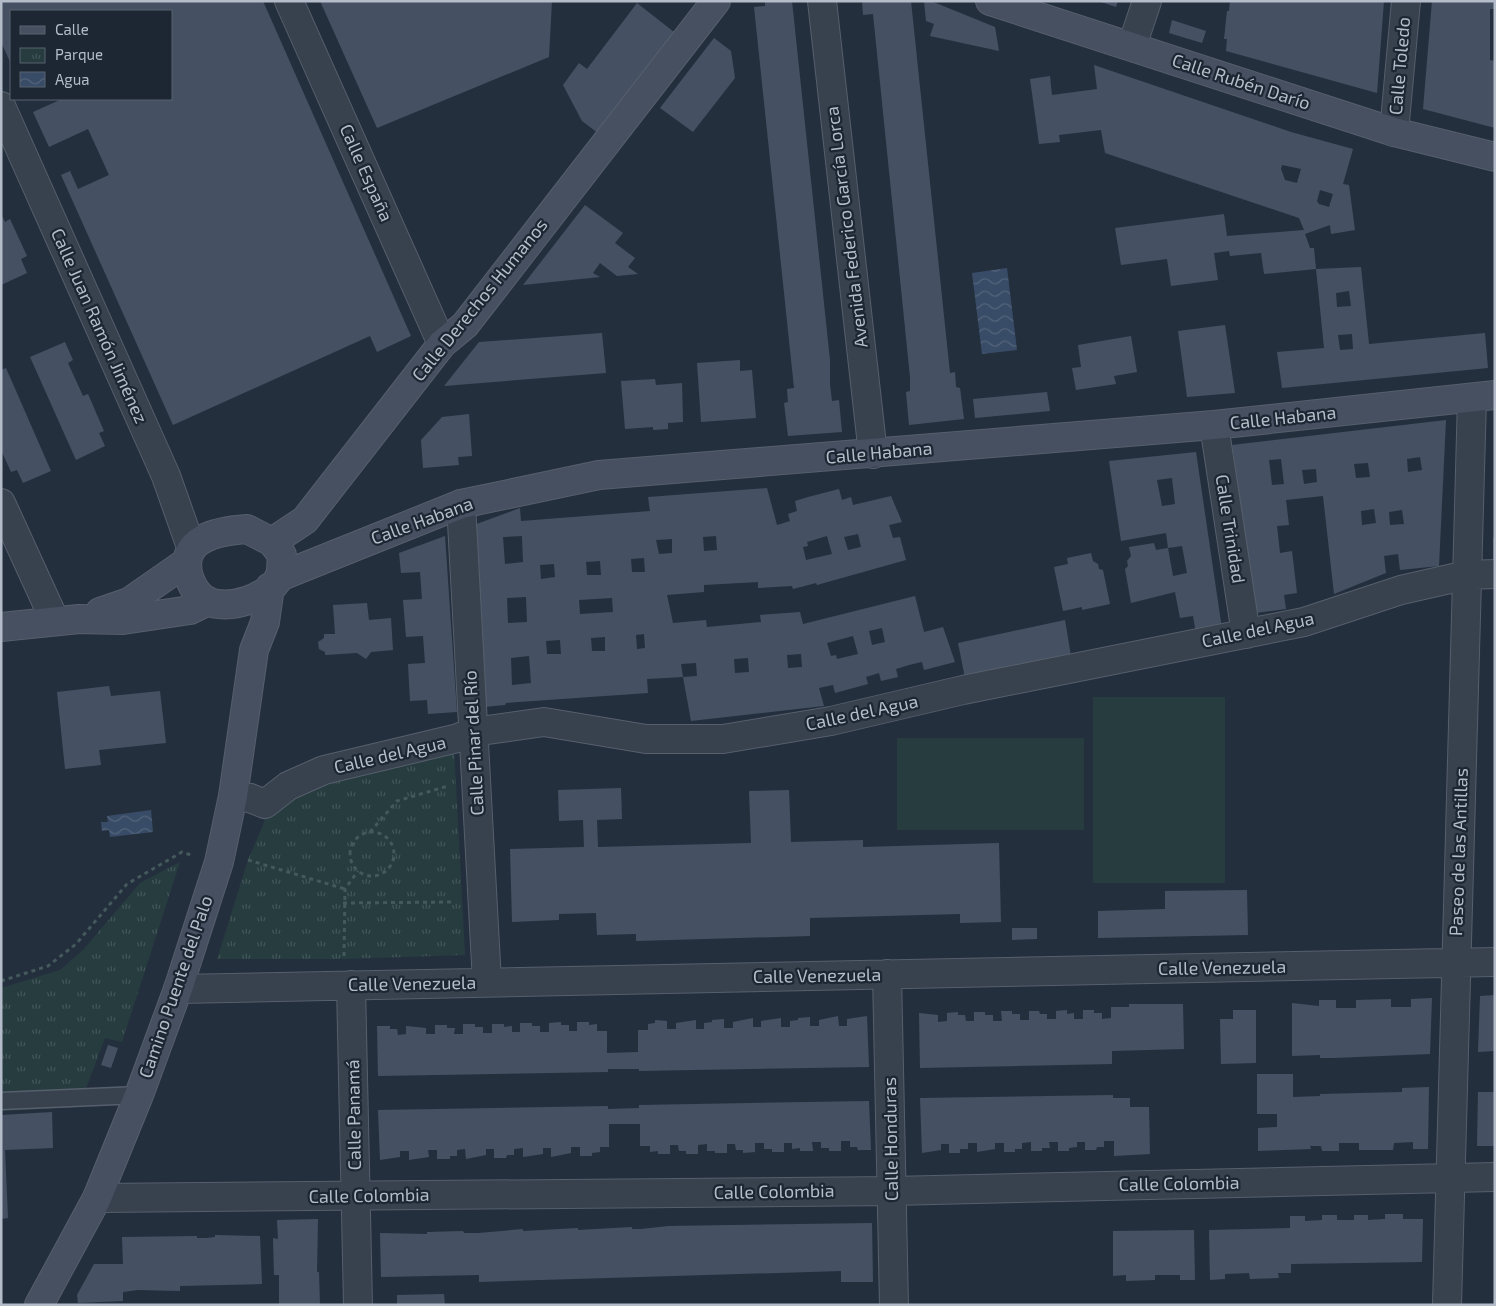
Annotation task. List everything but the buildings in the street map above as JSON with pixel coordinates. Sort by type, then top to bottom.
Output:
[{"type":"street","name":"Calle España","points":[[289,1],[442,344]]},
{"type":"street","name":"Calle Derechos Humanos","points":[[272,542],[305,520],[442,344],[465,325],[716,1]]},
{"type":"street","name":"Avenida Federico García Lorca","points":[[822,1],[873,454]]},
{"type":"street","name":"Calle Rubén Darío","points":[[990,1],[1394,132],[1495,157]]},
{"type":"street","points":[[1132,46],[1147,1]]},
{"type":"street","name":"Calle Toledo","points":[[1394,132],[1406,1]]},
{"type":"street","name":"Calle Juan Ramón Jiménez","points":[[1,106],[166,476],[188,555]]},
{"type":"street","name":"Calle Habana","points":[[275,582],[461,504],[599,475],[1214,425],[1483,397]]},
{"type":"street","name":"Paseo de las Antillas","points":[[1447,1305],[1466,575],[1483,397]]},
{"type":"street","name":"Calle Trinidad","points":[[1214,425],[1246,634]]},
{"type":"street","points":[[1,503],[67,620]]},
{"type":"street","name":"Calle Pinar del Río","points":[[461,504],[487,982]]},
{"type":"street","points":[[1,627],[67,620],[123,620],[190,610],[219,602],[246,602],[262,595],[275,582],[282,555],[272,542],[247,529],[218,531],[129,602],[67,620]]},
{"type":"street","points":[[188,555],[192,587],[219,602],[248,635],[254,650]]},
{"type":"street","name":"Calle del Agua","points":[[233,796],[250,798],[265,804],[288,786],[324,770],[458,738],[473,732],[544,722],[646,740],[723,739],[832,721],[963,690],[1304,622],[1401,590],[1466,575],[1495,574]]},
{"type":"street","name":"Camino Puente del Palo","points":[[39,1305],[97,1198],[230,860],[233,796],[254,650],[265,622],[275,582]]},
{"type":"street","name":"Calle Venezuela","points":[[178,989],[1495,962]]},
{"type":"street","name":"Calle Honduras","points":[[887,974],[894,1305]]},
{"type":"street","name":"Calle Panamá","points":[[351,985],[358,1305]]},
{"type":"street","name":"Calle Colombia","points":[[97,1198],[892,1191],[1495,1177]]},
{"type":"lane","points":[[1,1101],[139,1094]]},
{"type":"path","points":[[370,832],[377,832],[389,840],[394,853],[390,867],[378,875],[364,875],[353,865],[350,851],[357,838],[370,832],[397,801],[456,784]]},
{"type":"path","points":[[1,981],[48,966],[76,944],[127,884],[182,852],[230,860],[345,889]]},
{"type":"path","points":[[344,959],[343,903],[345,889],[358,871]]},
{"type":"path","points":[[343,903],[461,902]]},
{"type":"green space","points":[[1093,697],[1225,697],[1225,883],[1093,883]]},
{"type":"green space","points":[[897,738],[1084,738],[1084,830],[897,830]]},
{"type":"green space","points":[[454,747],[465,955],[344,959],[217,959],[248,860],[271,806],[297,787]]},
{"type":"green space","points":[[180,862],[122,1042],[105,1038],[79,1107],[1,1111],[1,988],[60,970],[83,950],[140,883]]},
{"type":"water","points":[[1007,268],[1017,350],[982,354],[972,273]]},
{"type":"water","points":[[151,810],[153,832],[110,837],[109,830],[102,831],[101,822],[108,822],[107,816]]}]
